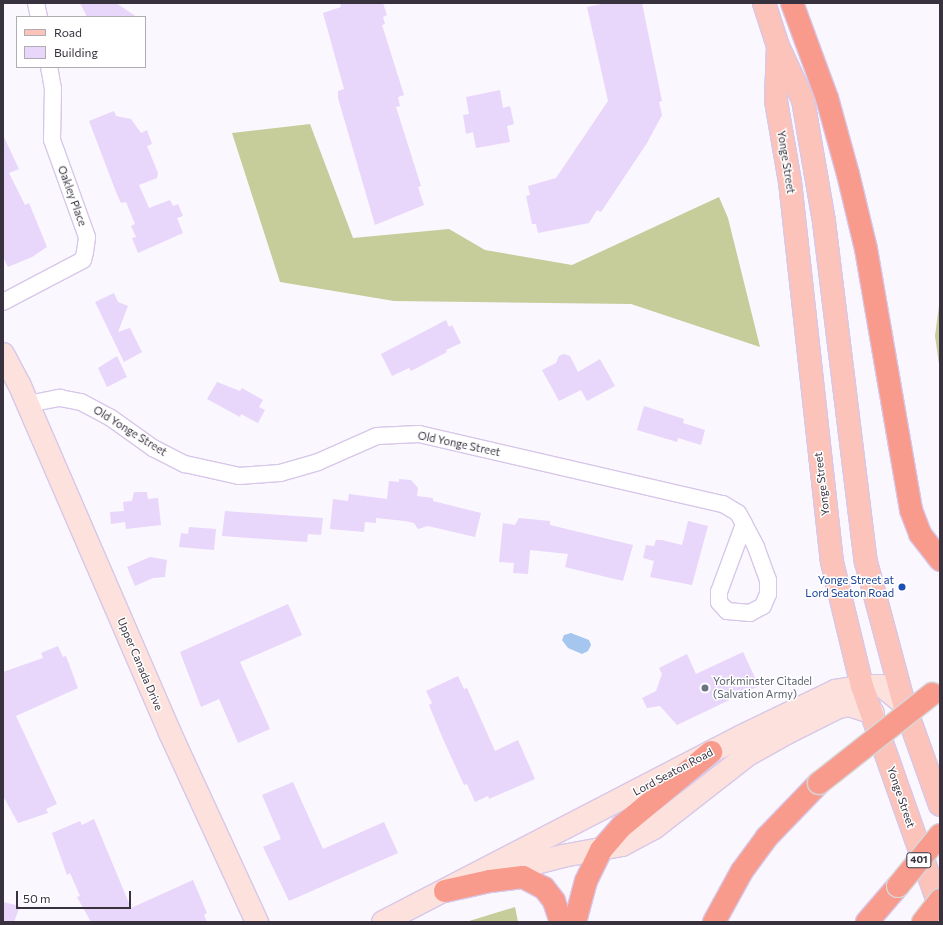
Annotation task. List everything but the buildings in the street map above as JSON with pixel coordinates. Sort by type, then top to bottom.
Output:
[{"type":"highway","points":[[792,3],[827,98],[848,174],[870,270],[911,510],[920,534],[940,560]]},
{"type":"highway","points":[[714,922],[731,889],[758,848],[779,822],[819,783],[936,691]]},
{"type":"highway","points":[[575,922],[586,881],[601,850],[622,826],[711,752]]},
{"type":"highway","name":"401","points":[[867,922],[940,835]]},
{"type":"highway","points":[[445,892],[490,880],[523,877],[544,888],[554,901],[561,922]]},
{"type":"highway","points":[[923,922],[940,900]]},
{"type":"main road","name":"Yonge Street","points":[[764,3],[778,46],[803,100],[824,222],[866,562],[904,704],[940,805]]},
{"type":"main road","name":"Yonge Street","points":[[778,46],[776,101],[790,182],[832,562],[862,686],[873,713],[940,907]]},
{"type":"street","points":[[36,3],[39,16]]},
{"type":"street","name":"Oakley Place","points":[[3,302],[83,260],[85,252],[87,236],[52,140],[53,88],[49,68]]},
{"type":"street","points":[[3,354],[28,404]]},
{"type":"street","name":"Old Yonge Street","points":[[28,404],[60,398],[81,402],[111,418],[153,448],[185,464],[239,476],[280,473],[318,462],[377,436],[419,434],[723,504],[738,513],[744,524],[756,547],[768,580],[768,594],[763,606],[750,613],[727,611],[720,602],[719,592],[744,524]]},
{"type":"street","name":"Upper Canada Drive","points":[[28,404],[170,733],[257,922]]},
{"type":"street","name":"Lord Seaton Road","points":[[383,922],[445,892],[711,752],[835,691],[862,686],[882,686],[904,704]]},
{"type":"street","name":"Lord Seaton Road","points":[[445,892],[503,871],[563,856],[622,845],[654,828],[746,756],[787,733],[840,707],[849,705],[873,713]]},
{"type":"green space","points":[[310,124],[353,238],[449,229],[485,250],[572,265],[719,197],[728,218],[760,347],[631,304],[394,301],[280,282],[232,133]]},
{"type":"green space","points":[[940,298],[940,371],[935,336]]},
{"type":"green space","points":[[515,907],[518,922],[466,922]]},
{"type":"water","points":[[571,633],[589,640],[591,645],[588,651],[582,654],[568,648],[562,640],[564,635]]},
{"type":"place","name":"Yonge Street at Lord Seaton Road","points":[[902,587]]},
{"type":"place","name":"Yorkminster Citadel (Salvation Army)","points":[[705,688]]}]
